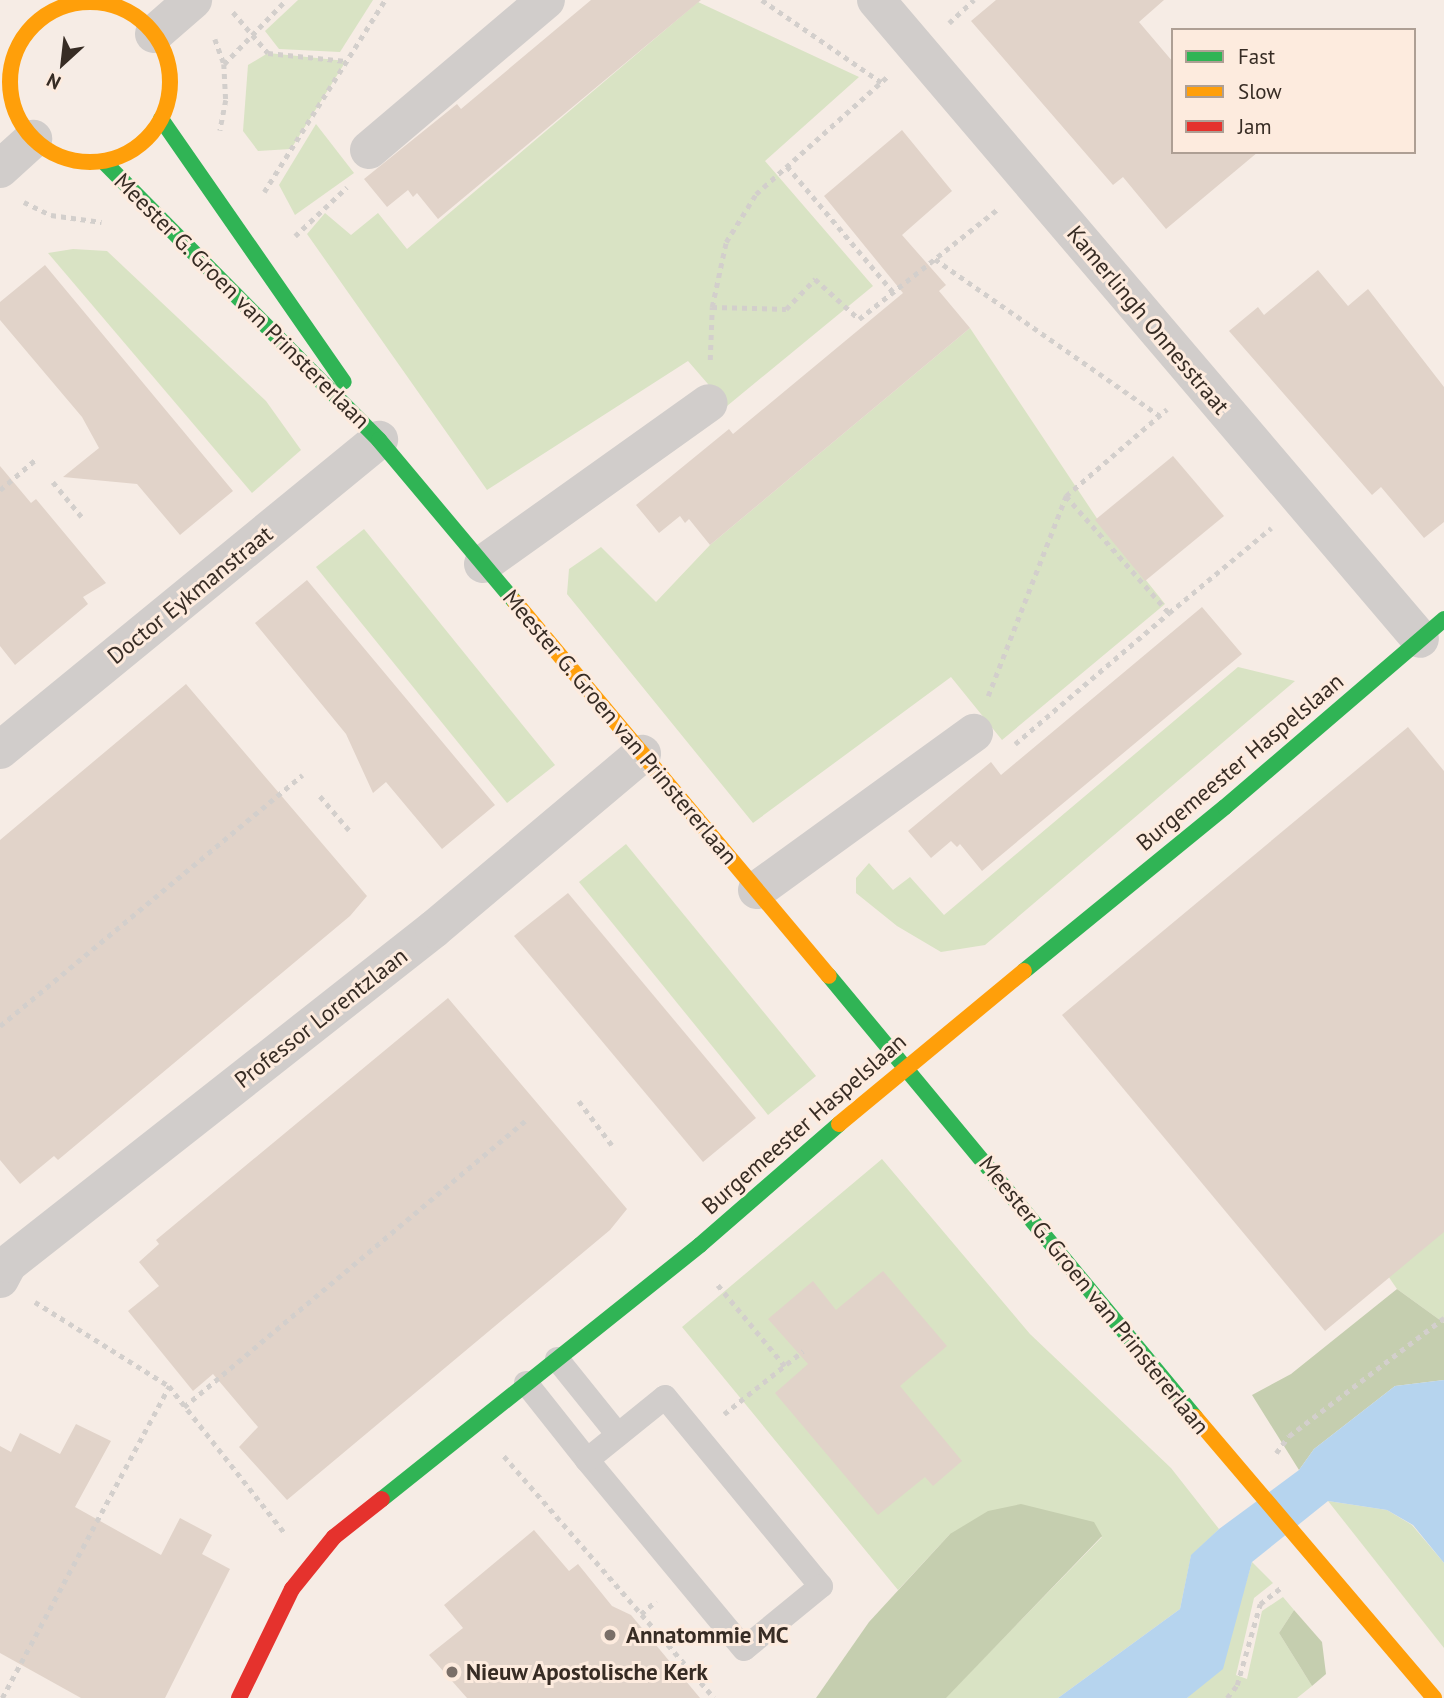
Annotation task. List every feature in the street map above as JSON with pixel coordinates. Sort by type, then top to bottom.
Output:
[{"type":"street","points":[[370,148],[546,0]]},
{"type":"street","name":"Kamerlingh Onnesstraat","points":[[876,0],[1302,502],[1432,629]]},
{"type":"street","points":[[89,1],[114,5],[136,16],[154,33],[169,75],[161,119],[138,146],[104,162],[76,161],[48,152],[33,139],[13,106],[9,78],[15,50],[35,22],[63,3],[89,1]]},
{"type":"street","points":[[154,33],[193,1]]},
{"type":"street","points":[[0,33],[15,50]]},
{"type":"street","name":"Meester G. Groen van Prinstererlaan","points":[[161,119],[328,355],[379,440]]},
{"type":"street","points":[[9,184],[33,139]]},
{"type":"street","name":"Meester G. Groen van Prinstererlaan","points":[[104,162],[379,440],[905,1067],[1250,1485],[1314,1555],[1434,1698]]},
{"type":"street","points":[[483,564],[709,403]]},
{"type":"street","name":"Doctor Eykmanstraat","points":[[0,750],[379,440]]},
{"type":"street","name":"Burgemeester Haspelslaan","points":[[239,1698],[292,1589],[334,1537],[691,1252],[905,1067],[1225,807],[1432,629]]},
{"type":"street","points":[[757,890],[973,736]]},
{"type":"street","name":"Professor Lorentzlaan","points":[[8,1273],[434,929],[642,754]]},
{"type":"lane","points":[[557,1359],[618,1435]]},
{"type":"lane","points":[[526,1383],[587,1460],[744,1649],[821,1586],[665,1397],[587,1460]]},
{"type":"path","points":[[224,64],[286,0]]},
{"type":"path","points":[[256,204],[385,0]]},
{"type":"path","points":[[762,0],[881,82]]},
{"type":"path","points":[[193,1],[212,30],[224,64],[226,100],[219,134]]},
{"type":"path","points":[[231,9],[252,37],[268,52],[346,61]]},
{"type":"path","points":[[709,403],[712,307],[726,242],[756,194],[918,49]]},
{"type":"path","points":[[284,246],[364,171],[370,148]]},
{"type":"path","points":[[787,166],[893,292]]},
{"type":"path","points":[[712,307],[786,309],[815,279],[859,319],[1032,183]]},
{"type":"path","points":[[9,184],[51,215],[85,223],[108,221]]},
{"type":"path","points":[[935,259],[1160,416]]},
{"type":"path","points":[[1200,381],[1066,495],[973,736],[997,760],[1302,502]]},
{"type":"path","points":[[0,490],[35,460]]},
{"type":"path","points":[[52,482],[82,517]]},
{"type":"path","points":[[1066,495],[1169,613]]},
{"type":"path","points":[[0,1026],[302,775]]},
{"type":"path","points":[[320,796],[349,830]]},
{"type":"path","points":[[579,1101],[612,1145]]},
{"type":"path","points":[[184,1407],[528,1118]]},
{"type":"path","points":[[691,1252],[785,1366]]},
{"type":"path","points":[[8,1273],[169,1386],[311,1566]]},
{"type":"path","points":[[1250,1485],[1289,1436],[1444,1318]]},
{"type":"path","points":[[697,1436],[803,1351]]},
{"type":"path","points":[[2,1698],[169,1386]]},
{"type":"path","points":[[476,1423],[714,1698]]},
{"type":"path","points":[[1227,1698],[1237,1685],[1261,1604],[1279,1589]]},
{"type":"green space","points":[[298,0],[373,0],[340,52],[279,49],[265,31]]},
{"type":"green space","points":[[698,2],[859,77],[765,161],[873,286],[727,406],[688,361],[487,490],[307,234],[325,213],[351,235],[378,213],[407,249]]},
{"type":"green space","points":[[268,53],[346,61],[291,149],[258,151],[243,131],[248,65]]},
{"type":"green space","points":[[316,124],[354,173],[295,215],[279,185]]},
{"type":"green space","points":[[73,249],[107,251],[266,401],[301,450],[252,493],[48,253]]},
{"type":"green space","points":[[970,328],[1098,520],[1165,604],[1002,740],[951,677],[753,823],[567,594],[569,569],[601,547],[656,602],[710,545]]},
{"type":"green space","points":[[364,529],[555,765],[507,803],[316,567]]},
{"type":"green space","points":[[1238,667],[1295,681],[985,945],[941,952],[897,926],[856,893],[856,878],[869,863],[893,890],[910,877],[944,915]]},
{"type":"green space","points":[[626,844],[816,1076],[768,1115],[579,882]]},
{"type":"green space","points":[[882,1159],[1030,1334],[1171,1468],[1219,1529],[1191,1556],[1180,1609],[1058,1698],[945,1698],[1102,1537],[950,1534],[898,1590],[682,1327]]},
{"type":"green space","points":[[1444,1221],[1444,1323],[1397,1289],[1384,1270]]},
{"type":"green space","points":[[1397,1289],[1444,1323],[1444,1380],[1395,1386],[1314,1449],[1299,1470],[1252,1395],[1291,1374]]},
{"type":"green space","points":[[1328,1501],[1387,1510],[1412,1525],[1444,1563],[1444,1648]]},
{"type":"green space","points":[[1021,1504],[1094,1522],[1102,1536],[946,1698],[816,1698],[869,1622],[950,1534],[988,1511]]},
{"type":"green space","points":[[1252,1562],[1273,1583],[1254,1598],[1236,1675],[1247,1679],[1262,1611],[1283,1597],[1294,1610],[1279,1633],[1312,1686],[1297,1698],[1187,1698],[1200,1686],[1237,1613]]},
{"type":"green space","points":[[1294,1610],[1322,1642],[1326,1674],[1312,1686],[1279,1633]]},
{"type":"water","points":[[1444,1380],[1444,1563],[1413,1525],[1387,1510],[1328,1501],[1252,1562],[1223,1669],[1187,1698],[1058,1698],[1180,1609],[1191,1555],[1219,1529],[1299,1470],[1314,1449],[1395,1386]]},
{"type":"building","points":[[591,0],[701,0],[438,219],[417,193],[413,197],[408,190],[387,207],[364,179],[457,104],[461,109]]},
{"type":"building","points":[[996,0],[1164,0],[1139,22],[1171,60],[1171,154],[1256,154],[1166,229],[1123,177],[1113,185],[971,21]]},
{"type":"building","points":[[902,130],[952,191],[902,235],[946,285],[939,291],[970,328],[710,545],[689,519],[685,523],[680,516],[659,533],[636,505],[729,429],[733,434],[903,293],[824,196]]},
{"type":"building","points":[[45,265],[233,491],[180,535],[137,484],[63,477],[99,448],[82,417],[0,320],[0,302]]},
{"type":"building","points":[[1318,270],[1348,306],[1368,289],[1444,387],[1444,522],[1424,538],[1381,487],[1372,495],[1229,331],[1258,307],[1264,315]]},
{"type":"building","points":[[1173,456],[1224,516],[1145,581],[1095,520]]},
{"type":"building","points":[[0,466],[31,503],[36,499],[106,583],[83,597],[88,604],[15,665],[0,646]]},
{"type":"building","points":[[307,580],[495,805],[442,849],[386,782],[373,793],[346,734],[255,623]]},
{"type":"building","points":[[1202,607],[1242,654],[982,871],[960,844],[957,847],[951,841],[931,858],[908,831],[991,762],[1001,775]]},
{"type":"building","points":[[186,684],[367,896],[350,916],[58,1160],[54,1156],[20,1184],[0,1160],[0,840]]},
{"type":"building","points":[[1408,727],[1444,771],[1444,1232],[1325,1331],[1062,1015]]},
{"type":"building","points":[[568,893],[756,1118],[703,1162],[514,936]]},
{"type":"building","points":[[448,998],[627,1209],[610,1230],[287,1500],[239,1447],[258,1427],[213,1374],[193,1391],[128,1311],[159,1286],[139,1262],[159,1244],[156,1240]]},
{"type":"building","points":[[883,1271],[947,1346],[900,1386],[962,1461],[933,1486],[925,1477],[878,1515],[775,1393],[808,1364],[768,1319],[813,1281],[836,1310]]},
{"type":"building","points":[[76,1424],[111,1441],[75,1507],[161,1555],[180,1518],[212,1535],[202,1554],[230,1569],[165,1698],[81,1698],[0,1653],[0,1446],[11,1452],[20,1433],[60,1454]]},
{"type":"building","points":[[534,1530],[569,1571],[578,1564],[612,1606],[631,1615],[700,1698],[467,1698],[429,1655],[463,1628],[444,1605]]},
{"type":"traffic: fast","points":[[161,119],[344,382]]},
{"type":"traffic: fast","points":[[104,162],[379,440],[515,602]]},
{"type":"traffic: fast","points":[[1024,971],[1225,807],[1444,619]]},
{"type":"traffic: fast","points":[[829,976],[1195,1417]]},
{"type":"traffic: fast","points":[[382,1499],[700,1245],[839,1124]]},
{"type":"traffic: slow","points":[[90,2],[121,8],[147,25],[164,51],[170,82],[164,113],[147,139],[121,156],[90,162],[59,156],[33,139],[16,113],[10,82],[16,51],[33,25],[59,8],[90,2]]},
{"type":"traffic: slow","points":[[515,602],[829,976]]},
{"type":"traffic: slow","points":[[839,1124],[1024,971]]},
{"type":"traffic: slow","points":[[1195,1417],[1434,1698]]},
{"type":"traffic: jam","points":[[239,1698],[292,1589],[334,1537],[382,1499]]},
{"type":"place","name":"Annatommie MC","points":[[610,1635]]},
{"type":"place","name":"Nieuw Apostolische Kerk","points":[[452,1672]]}]
